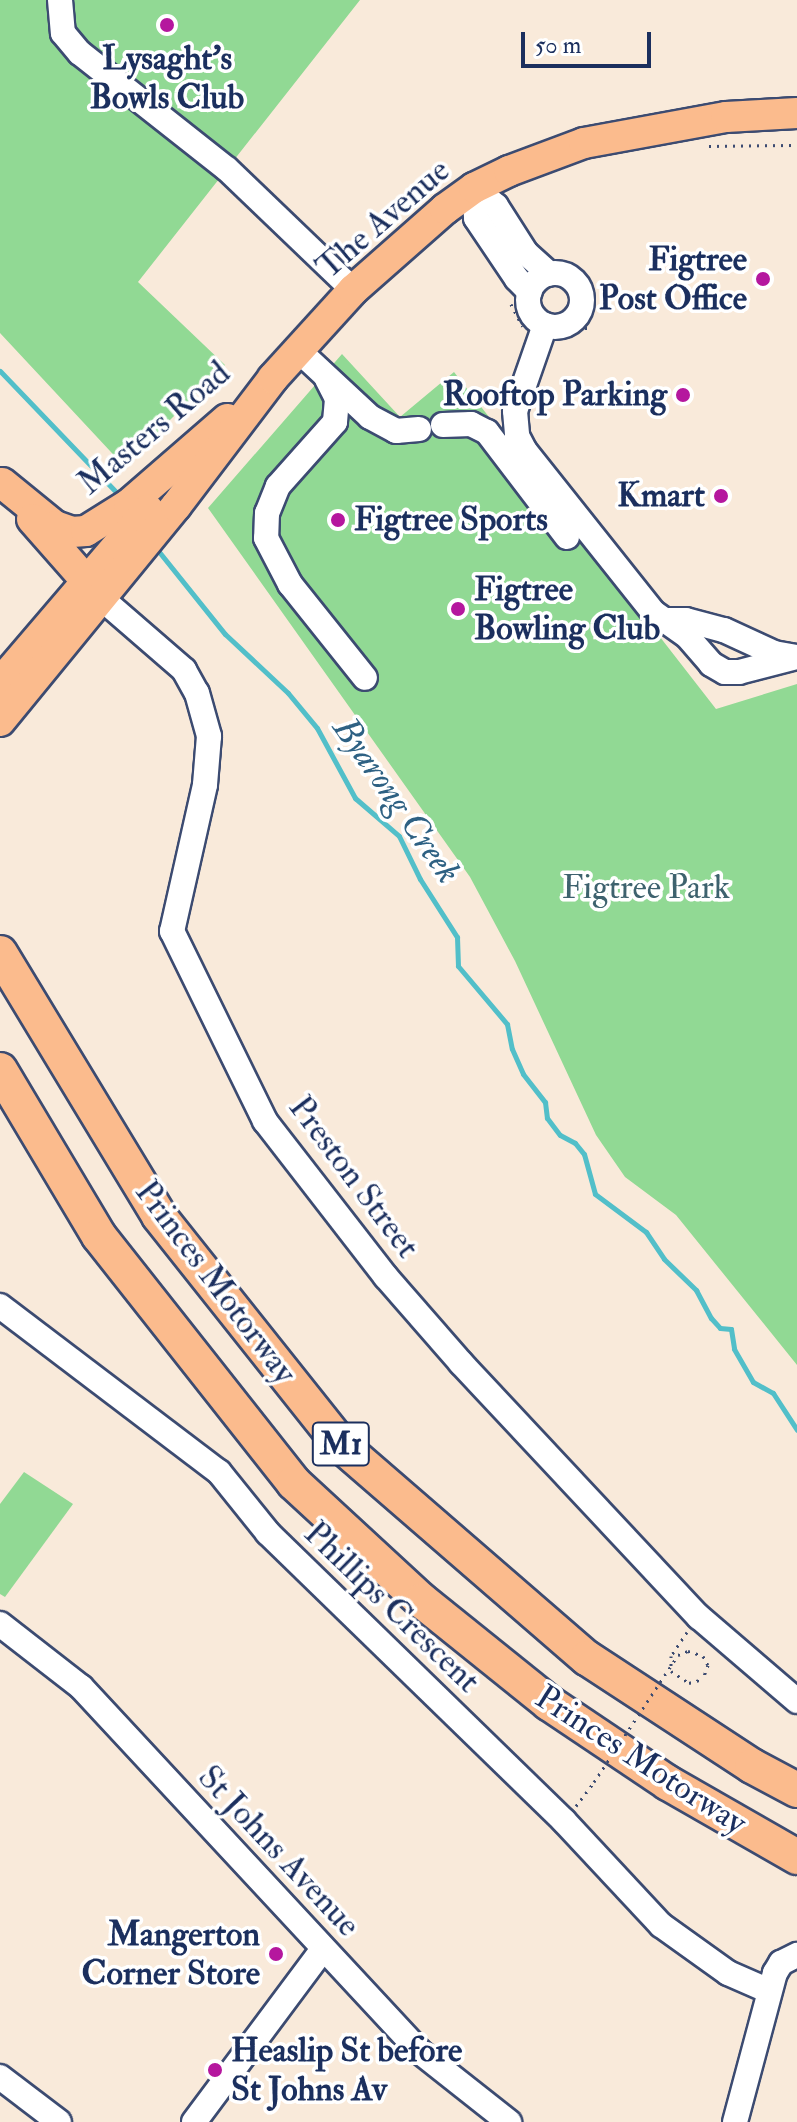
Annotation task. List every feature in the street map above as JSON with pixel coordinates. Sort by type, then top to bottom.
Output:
[{"type":"highway","name":"Princes Motorway","points":[[0,953],[159,1216],[343,1447],[587,1658],[752,1766],[797,1790]]},
{"type":"highway","name":"Princes Motorway","points":[[0,1070],[99,1236],[294,1483],[422,1601],[549,1703],[668,1783],[797,1857]]},
{"type":"main road","name":"The Avenue","points":[[0,721],[93,590],[206,444],[399,246],[474,188],[551,153],[659,128],[726,117],[797,113]]},
{"type":"main road","name":"The Avenue","points":[[659,128],[797,131]]},
{"type":"main road","name":"Masters Road","points":[[1,482],[61,529],[79,532],[95,528],[129,504],[273,378]]},
{"type":"main road","name":"Masters Road","points":[[1,482],[93,590]]},
{"type":"main road","name":"The Avenue","points":[[0,683],[93,590]]},
{"type":"street","points":[[60,0],[63,33],[80,53],[227,169],[353,290]]},
{"type":"street","points":[[474,188],[496,206],[526,253],[549,274],[571,278],[580,290],[582,304],[571,322],[555,327],[545,325],[531,312],[530,292],[535,283],[549,274]]},
{"type":"street","points":[[474,188],[476,218],[517,279],[530,292]]},
{"type":"street","points":[[545,325],[515,411],[519,443],[662,619],[691,639],[704,659],[725,672],[749,671],[797,657]]},
{"type":"street","points":[[298,350],[327,379],[385,426],[396,431],[419,429]]},
{"type":"street","points":[[327,379],[337,399],[335,422],[278,486],[267,513],[266,538],[290,584],[365,678]]},
{"type":"street","points":[[443,425],[465,423],[487,432],[567,537]]},
{"type":"street","name":"Preston Street","points":[[93,590],[184,670],[197,693],[209,736],[205,785],[172,931],[265,1121],[386,1277],[442,1341],[699,1617],[797,1701]]},
{"type":"street","points":[[662,619],[686,620],[724,630],[774,653],[797,657]]},
{"type":"street","name":"Phillips Crescent","points":[[0,1306],[219,1472],[268,1533],[564,1821],[661,1925],[728,1973],[769,1991]]},
{"type":"street","name":"St Johns Avenue","points":[[0,1624],[81,1687],[419,2051],[504,2120]]},
{"type":"street","points":[[194,2122],[323,1949]]},
{"type":"street","points":[[735,2122],[767,2014],[769,1991],[781,1963],[797,1955]]},
{"type":"street","points":[[0,2077],[59,2122]]},
{"type":"path","points":[[708,146],[797,145]]},
{"type":"path","points":[[564,1821],[594,1782],[678,1655],[688,1651],[703,1656],[708,1665],[703,1679],[689,1683],[671,1671],[671,1656],[699,1617]]},
{"type":"green space","points":[[0,0],[360,0],[138,282],[225,365],[124,466],[0,333]]},
{"type":"green space","name":"Figtree Park","points":[[342,354],[400,417],[454,372],[716,709],[797,684],[797,1365],[676,1215],[625,1177],[596,1135],[515,961],[470,877],[208,508]]},
{"type":"green space","points":[[24,1472],[73,1504],[5,1597],[0,1594],[0,1504]]},
{"type":"waterway","name":"Byarong Creek","points":[[0,371],[115,491]]},
{"type":"waterway","name":"Byarong Creek","points":[[160,553],[225,634],[288,693],[317,728],[355,798],[399,836],[420,879],[457,937],[458,966],[507,1024],[512,1049],[523,1074],[545,1102],[547,1118],[560,1135],[575,1143],[584,1154],[595,1194],[646,1232],[664,1259],[696,1290],[711,1318],[720,1328],[731,1329],[734,1349],[753,1382],[773,1393],[797,1430]]},
{"type":"place","name":"Lysaght's Bowls Club","points":[[167,25]]},
{"type":"place","name":"Figtree Post Office","points":[[763,279]]},
{"type":"place","name":"Rooftop Parking","points":[[683,395]]},
{"type":"place","name":"Kmart","points":[[721,496]]},
{"type":"place","name":"Figtree Sports","points":[[338,520]]},
{"type":"place","name":"Figtree Bowling Club","points":[[458,609]]},
{"type":"place","name":"Mangerton Corner Store","points":[[276,1954]]},
{"type":"place","name":"Heaslip St before St Johns Av","points":[[215,2070]]}]
